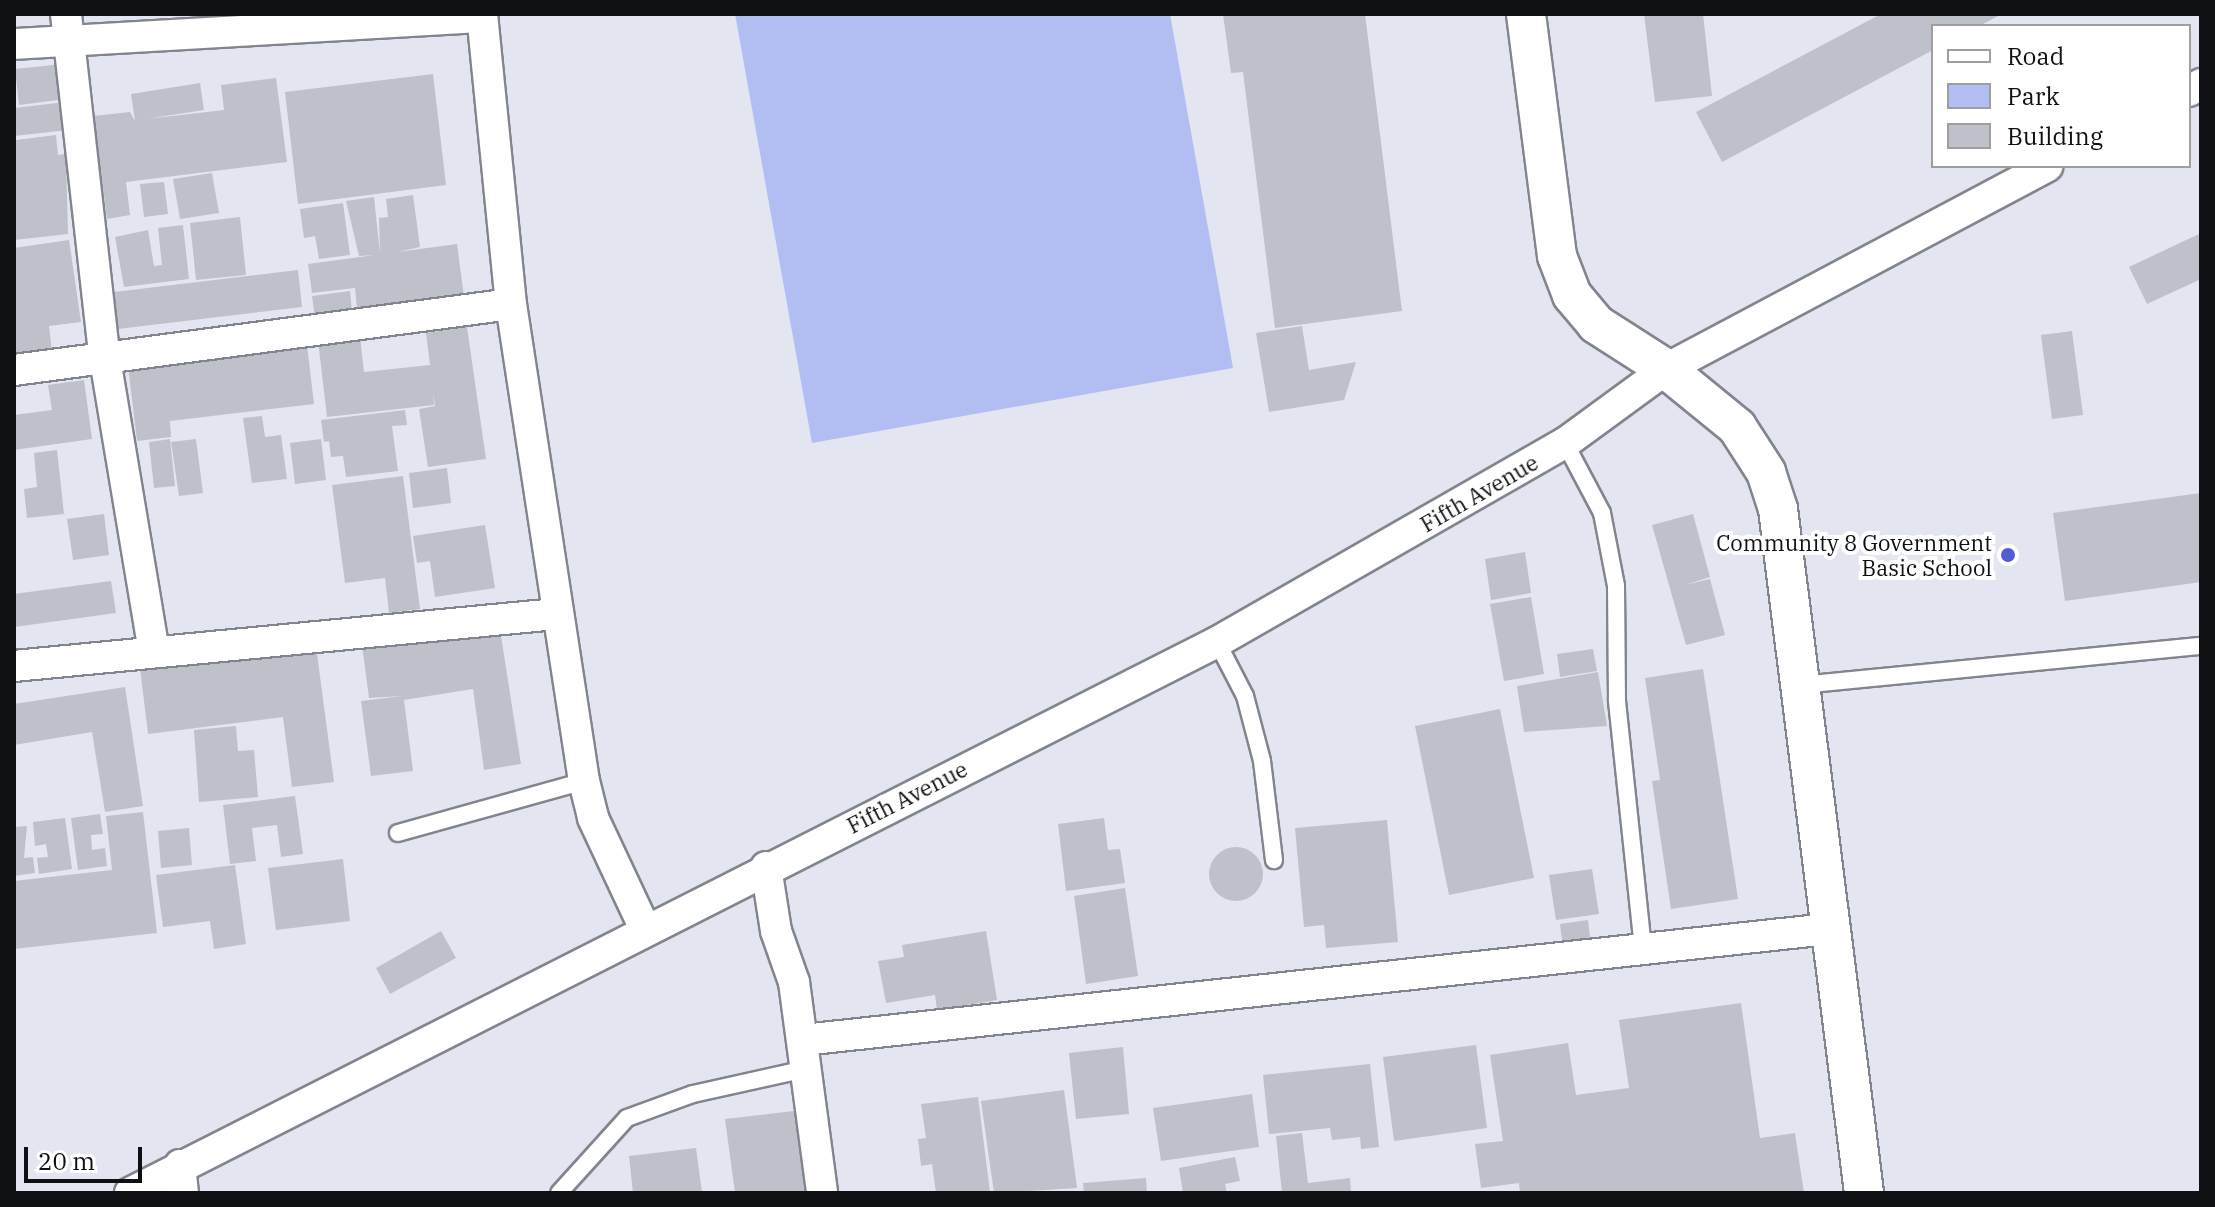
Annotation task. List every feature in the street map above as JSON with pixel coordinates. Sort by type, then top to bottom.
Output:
[{"type":"street","points":[[1526,14],[1557,256],[1572,295],[1596,324],[1666,369],[1737,427],[1766,472],[1778,509],[1828,929],[1864,1193]]},
{"type":"street","points":[[14,44],[68,28],[482,15],[511,304],[556,614],[584,781],[593,818],[645,929]]},
{"type":"street","points":[[68,28],[105,359],[154,652]]},
{"type":"street","name":"Fifth Avenue","points":[[130,1193],[182,1179],[645,929],[1217,642],[1565,443],[1666,369],[2043,168]]},
{"type":"street","points":[[14,370],[511,304]]},
{"type":"street","points":[[14,666],[556,614]]},
{"type":"street","points":[[766,867],[805,1054],[822,1193]]},
{"type":"street","points":[[805,1054],[1643,947],[1828,929]]},
{"type":"lane","points":[[1565,443],[1602,513],[1616,586],[1617,701],[1643,947]]},
{"type":"lane","points":[[1217,642],[1252,722],[1274,860]]},
{"type":"lane","points":[[1799,685],[2201,646]]},
{"type":"lane","points":[[398,833],[584,781]]},
{"type":"lane","points":[[559,1193],[627,1118],[805,1054]]},
{"type":"green space","points":[[735,14],[1170,14],[1233,368],[812,443]]},
{"type":"building","points":[[1223,14],[1365,14],[1402,311],[1275,328],[1243,72],[1231,73]]},
{"type":"building","points":[[1644,14],[1703,14],[1712,96],[1655,102]]},
{"type":"building","points":[[1881,14],[2002,14],[1983,24],[1931,24],[1931,51],[1722,162],[1696,112]]},
{"type":"building","points":[[62,64],[66,99],[19,105],[15,69]]},
{"type":"building","points":[[433,74],[446,185],[298,204],[285,92]]},
{"type":"building","points":[[276,78],[287,162],[126,182],[130,215],[107,219],[94,116],[130,112],[135,121],[131,94],[200,83],[204,110],[146,119],[224,110],[221,85]]},
{"type":"building","points":[[74,101],[77,129],[14,136],[14,108]]},
{"type":"building","points":[[56,135],[58,155],[66,154],[68,234],[14,240],[16,140]]},
{"type":"building","points":[[212,173],[219,213],[180,219],[173,179]]},
{"type":"building","points":[[164,182],[168,214],[144,217],[140,184]]},
{"type":"building","points":[[413,195],[420,247],[397,252],[457,244],[465,304],[358,318],[355,288],[312,293],[308,264],[375,255],[359,256],[346,201],[374,197],[380,254],[379,218],[388,217],[386,199]]},
{"type":"building","points":[[343,203],[350,255],[319,259],[315,236],[304,238],[300,209]]},
{"type":"building","points":[[240,217],[246,275],[196,280],[190,223]]},
{"type":"building","points":[[183,225],[189,279],[124,287],[115,237],[148,230],[154,266],[162,265],[158,228]]},
{"type":"building","points":[[2201,233],[2201,279],[2147,304],[2129,267]]},
{"type":"building","points":[[69,240],[81,322],[49,326],[52,351],[14,356],[14,248]]},
{"type":"building","points":[[298,270],[302,307],[118,329],[114,292]]},
{"type":"building","points":[[350,291],[353,320],[316,326],[312,296]]},
{"type":"building","points":[[1302,326],[1309,370],[1356,362],[1344,400],[1269,412],[1256,333]]},
{"type":"building","points":[[359,327],[364,372],[430,365],[426,333],[467,327],[486,459],[428,467],[419,409],[435,406],[433,393],[434,405],[327,417],[317,332]]},
{"type":"building","points":[[2072,331],[2083,415],[2052,419],[2041,335]]},
{"type":"building","points":[[307,345],[314,404],[170,421],[171,437],[137,441],[128,366]]},
{"type":"building","points":[[84,380],[92,439],[14,450],[14,415],[52,410],[48,385]]},
{"type":"building","points":[[405,410],[407,425],[392,426],[398,471],[346,477],[343,456],[331,457],[329,441],[324,442],[321,420]]},
{"type":"building","points":[[262,416],[265,437],[281,435],[287,479],[252,483],[243,418]]},
{"type":"building","points":[[170,439],[175,486],[154,488],[149,442]]},
{"type":"building","points":[[196,439],[203,493],[179,496],[171,442]]},
{"type":"building","points":[[321,439],[326,480],[295,484],[290,443]]},
{"type":"building","points":[[57,450],[64,514],[27,518],[24,489],[37,487],[34,453]]},
{"type":"building","points":[[447,468],[451,503],[413,508],[409,473]]},
{"type":"building","points":[[403,476],[420,609],[389,613],[385,578],[345,583],[332,485]]},
{"type":"building","points":[[2201,493],[2201,582],[2065,601],[2053,513]]},
{"type":"building","points":[[104,514],[109,555],[73,560],[67,519]]},
{"type":"building","points":[[1693,514],[1710,577],[1685,585],[1710,579],[1725,635],[1686,645],[1652,525]]},
{"type":"building","points":[[485,525],[495,588],[435,597],[430,561],[417,563],[413,536]]},
{"type":"building","points":[[1525,552],[1531,593],[1491,600],[1485,559]]},
{"type":"building","points":[[111,581],[116,613],[14,627],[14,594]]},
{"type":"building","points":[[1531,597],[1544,674],[1504,681],[1490,604]]},
{"type":"building","points":[[499,623],[521,764],[484,770],[473,689],[404,700],[413,771],[371,776],[361,701],[403,696],[369,698],[362,645]]},
{"type":"building","points":[[316,646],[334,782],[292,787],[283,717],[148,734],[140,668]]},
{"type":"building","points":[[1593,649],[1597,671],[1560,677],[1557,654]]},
{"type":"building","points":[[1703,669],[1738,899],[1671,909],[1652,781],[1660,780],[1645,678]]},
{"type":"building","points":[[1598,672],[1607,726],[1524,732],[1517,686]]},
{"type":"building","points":[[125,687],[143,806],[105,812],[92,732],[14,745],[14,704]]},
{"type":"building","points":[[1500,709],[1534,878],[1449,895],[1415,726]]},
{"type":"building","points":[[236,726],[238,751],[254,750],[258,797],[199,802],[194,730]]},
{"type":"building","points":[[295,796],[303,854],[281,857],[277,825],[252,828],[256,861],[230,864],[223,805]]},
{"type":"building","points":[[143,812],[157,933],[14,949],[14,881],[112,870],[106,816]]},
{"type":"building","points":[[100,814],[103,834],[91,835],[92,850],[105,848],[107,866],[78,870],[71,818]]},
{"type":"building","points":[[65,818],[72,869],[39,874],[37,858],[48,857],[46,844],[35,846],[33,822]]},
{"type":"building","points":[[1104,818],[1108,850],[1120,849],[1125,883],[1066,891],[1058,824]]},
{"type":"building","points":[[1387,820],[1398,942],[1326,948],[1324,925],[1304,927],[1295,828]]},
{"type":"building","points":[[27,826],[24,858],[33,857],[35,873],[14,876],[14,827]]},
{"type":"building","points":[[189,828],[192,865],[161,868],[158,831]]},
{"type":"building","points":[[1236,847],[1255,855],[1263,874],[1255,893],[1236,901],[1217,893],[1209,874],[1217,855]]},
{"type":"building","points":[[343,859],[350,921],[276,930],[268,868]]},
{"type":"building","points":[[235,865],[246,944],[214,949],[210,921],[163,927],[156,875]]},
{"type":"building","points":[[1592,869],[1599,914],[1556,920],[1549,875]]},
{"type":"building","points":[[1125,888],[1138,976],[1086,984],[1074,896]]},
{"type":"building","points":[[1588,920],[1591,946],[1563,949],[1560,924]]},
{"type":"building","points":[[441,931],[456,958],[390,994],[376,968]]},
{"type":"building","points":[[986,931],[997,1000],[937,1010],[935,995],[886,1003],[878,961],[904,957],[902,945]]},
{"type":"building","points":[[1741,1003],[1760,1138],[1795,1133],[1804,1193],[1520,1193],[1519,1183],[1481,1188],[1475,1144],[1503,1141],[1490,1055],[1568,1043],[1576,1095],[1629,1088],[1619,1020]]},
{"type":"building","points":[[1476,1045],[1487,1128],[1394,1141],[1383,1057]]},
{"type":"building","points":[[1123,1047],[1129,1114],[1076,1119],[1069,1053]]},
{"type":"building","points":[[1370,1064],[1379,1147],[1361,1149],[1360,1137],[1332,1140],[1330,1128],[1269,1134],[1263,1075]]},
{"type":"building","points":[[1064,1090],[1077,1188],[994,1193],[981,1101]]},
{"type":"building","points":[[1252,1094],[1259,1147],[1161,1161],[1153,1108]]},
{"type":"building","points":[[978,1097],[990,1192],[936,1193],[932,1164],[921,1166],[918,1139],[926,1138],[921,1104]]},
{"type":"building","points":[[802,1110],[812,1193],[735,1193],[725,1119]]},
{"type":"building","points":[[1302,1133],[1308,1183],[1350,1178],[1351,1193],[1282,1193],[1276,1136]]},
{"type":"building","points":[[696,1148],[702,1193],[633,1193],[629,1156]]},
{"type":"building","points":[[1235,1157],[1240,1181],[1225,1184],[1227,1193],[1183,1193],[1179,1168]]},
{"type":"building","points":[[1146,1178],[1147,1193],[1084,1193],[1083,1183]]},
{"type":"place","name":"Community 8 Government Basic School","points":[[2008,555]]}]
